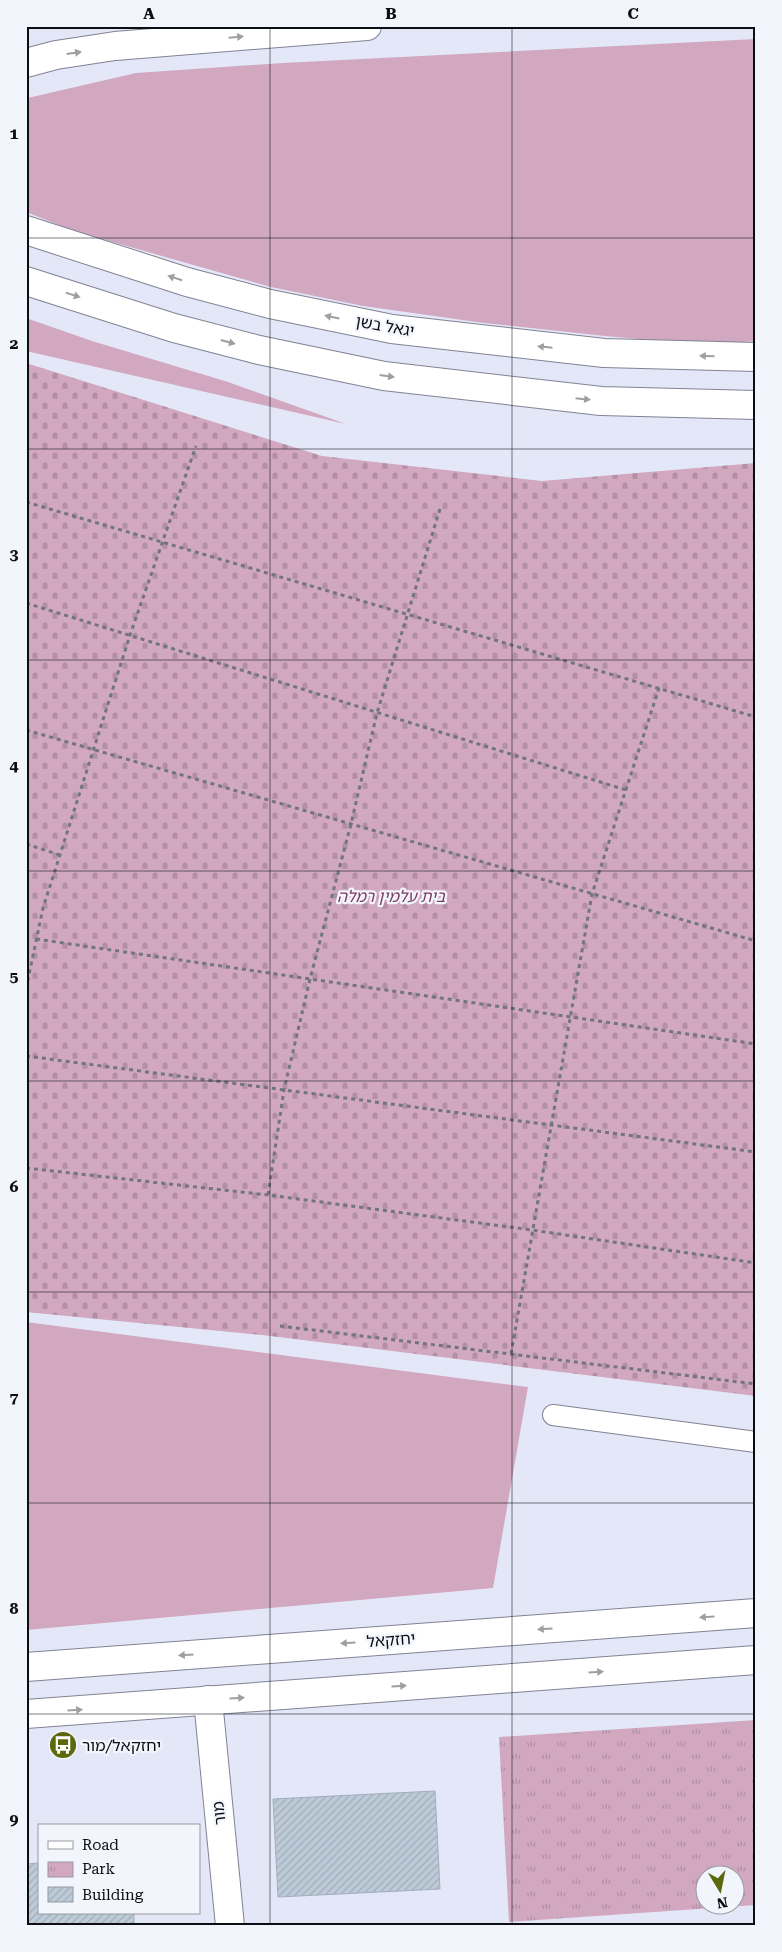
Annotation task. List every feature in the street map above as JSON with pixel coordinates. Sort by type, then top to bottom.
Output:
[{"type":"main road","points":[[26,62],[56,55],[115,46],[367,26]]},
{"type":"main road","name":"יגאל בשן","points":[[26,230],[187,282],[270,304],[392,329],[604,353],[756,357]]},
{"type":"main road","points":[[26,281],[174,328],[258,350],[384,376],[601,401],[756,405]]},
{"type":"main road","name":"יחזקאל","points":[[26,1667],[756,1613]]},
{"type":"main road","points":[[26,1714],[756,1660]]},
{"type":"main road","name":"מור","points":[[208,1700],[230,1926]]},
{"type":"lane","points":[[553,1415],[756,1442]]},
{"type":"path","points":[[26,988],[28,970],[43,908],[130,635],[196,446]]},
{"type":"path","points":[[26,502],[756,717]]},
{"type":"path","points":[[268,1195],[284,1090],[310,979],[351,824],[377,713],[440,509]]},
{"type":"path","points":[[26,603],[626,790]]},
{"type":"path","points":[[511,1354],[592,894],[659,688]]},
{"type":"path","points":[[26,730],[756,941]]},
{"type":"path","points":[[26,844],[60,855]]},
{"type":"path","points":[[36,939],[756,1044]]},
{"type":"path","points":[[26,1056],[756,1152]]},
{"type":"path","points":[[26,1168],[268,1195],[532,1230],[756,1263]]},
{"type":"path","points":[[280,1326],[756,1384]]},
{"type":"green space","points":[[756,39],[756,341],[707,345],[605,336],[484,323],[363,306],[271,287],[74,231],[26,212],[26,98],[136,73],[283,63]]},
{"type":"green space","points":[[26,318],[92,341],[228,382],[346,424],[26,351]]},
{"type":"green space","name":"בית עלמין רמלה","points":[[26,363],[322,456],[542,481],[756,463],[756,1396],[262,1335],[26,1312]]},
{"type":"green space","points":[[26,1322],[528,1387],[493,1588],[26,1630]]},
{"type":"green space","points":[[756,1720],[756,1905],[744,1906],[744,1864],[694,1864],[694,1909],[509,1922],[499,1737]]},
{"type":"building","points":[[435,1791],[440,1889],[278,1897],[273,1799]]},
{"type":"building","points":[[38,1863],[38,1914],[134,1914],[134,1926],[26,1926],[26,1864]]},
{"type":"place","name":"יחזקאל/מור","points":[[63,1745]]}]
